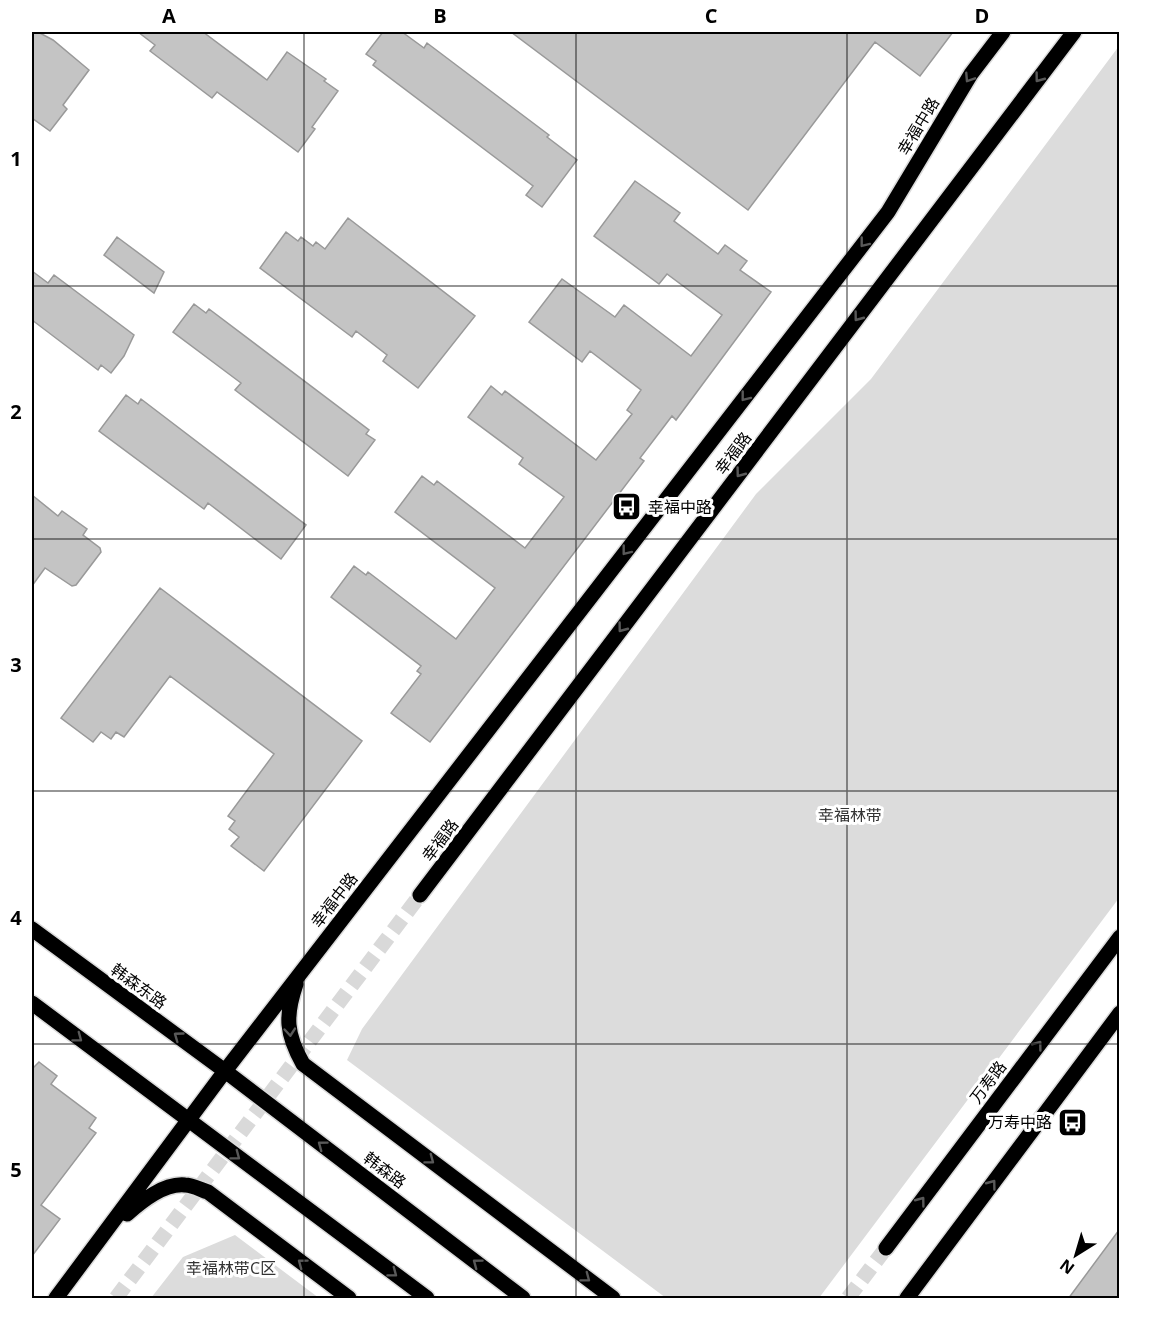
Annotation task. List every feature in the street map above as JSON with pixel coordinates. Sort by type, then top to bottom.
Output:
[{"type":"main road","name":"幸福中路","points":[[56,1299],[225,1071],[888,212],[970,74],[1003,32]]},
{"type":"main road","name":"幸福路","points":[[420,895],[1074,32]]},
{"type":"main road","name":"韩森东路","points":[[32,929],[225,1071]]},
{"type":"main road","name":"万寿路","points":[[886,1248],[1119,937]]},
{"type":"main road","points":[[299,975],[291,999],[289,1020],[290,1042],[303,1064],[613,1299]]},
{"type":"main road","points":[[32,1003],[427,1299]]},
{"type":"main road","points":[[908,1299],[1119,1012]]},
{"type":"main road","name":"韩森路","points":[[225,1071],[523,1299]]},
{"type":"main road","points":[[108,1230],[142,1201],[167,1188],[186,1185],[208,1192],[349,1299]]},
{"type":"green space","name":"幸福林带","points":[[1119,46],[1119,898],[819,1298],[666,1298],[347,1060],[362,1029],[756,494],[871,379]]},
{"type":"green space","name":"幸福林带C区","points":[[235,1235],[319,1298],[151,1298],[183,1257]]},
{"type":"building","points":[[32,32],[38,32],[53,40],[89,70],[63,105],[67,109],[50,131],[32,118]]},
{"type":"building","points":[[138,32],[203,32],[267,80],[287,52],[326,79],[324,81],[338,91],[312,127],[315,129],[298,152],[217,92],[212,98],[150,51],[155,45]]},
{"type":"building","points":[[383,32],[402,32],[424,48],[427,43],[549,135],[547,137],[577,160],[542,207],[526,195],[533,186],[373,65],[376,61],[366,54]]},
{"type":"building","points":[[511,32],[953,32],[920,76],[875,42],[748,210]]},
{"type":"building","points":[[635,181],[680,213],[674,221],[718,254],[725,245],[747,261],[740,270],[771,292],[676,420],[672,416],[640,458],[644,461],[430,742],[391,713],[421,674],[417,671],[421,666],[331,597],[354,566],[366,575],[368,572],[456,639],[495,588],[395,512],[422,476],[434,485],[437,481],[525,548],[564,497],[519,464],[523,458],[468,417],[491,386],[502,395],[505,391],[596,460],[632,414],[627,410],[641,390],[590,351],[582,362],[529,322],[562,279],[615,317],[624,305],[691,356],[722,315],[667,274],[659,284],[594,236]]},
{"type":"building","points":[[348,218],[475,316],[418,388],[383,361],[387,355],[356,331],[352,337],[260,268],[286,232],[298,241],[301,237],[313,246],[316,242],[325,249]]},
{"type":"building","points":[[117,237],[164,272],[154,293],[104,255]]},
{"type":"building","points":[[32,271],[48,283],[54,275],[134,335],[124,356],[111,373],[101,365],[98,370],[32,320]]},
{"type":"building","points":[[194,304],[206,313],[209,309],[369,430],[366,434],[375,440],[348,476],[235,390],[241,383],[173,332]]},
{"type":"building","points":[[126,395],[138,404],[141,399],[306,525],[281,559],[208,503],[204,509],[99,431]]},
{"type":"building","points":[[32,495],[58,516],[62,511],[87,529],[83,535],[100,548],[101,552],[76,585],[72,586],[45,568],[32,586]]},
{"type":"building","points":[[160,588],[362,741],[264,871],[231,846],[239,837],[229,829],[235,821],[228,816],[274,754],[170,676],[124,737],[116,732],[111,739],[101,732],[93,742],[61,718]]},
{"type":"building","points":[[39,1062],[57,1076],[51,1084],[96,1118],[89,1128],[96,1133],[41,1205],[60,1219],[32,1256],[32,1069]]},
{"type":"building","points":[[1119,1230],[1119,1299],[1068,1299]]},
{"type":"tunnel","points":[[116,1298],[420,895]]},
{"type":"tunnel","points":[[848,1298],[886,1248]]},
{"type":"place","name":"幸福中路","points":[[627,507]]},
{"type":"place","name":"万寿中路","points":[[1073,1122]]}]
